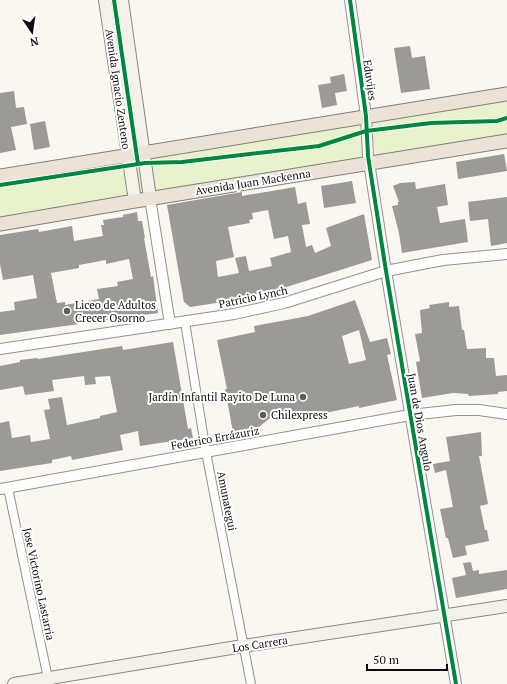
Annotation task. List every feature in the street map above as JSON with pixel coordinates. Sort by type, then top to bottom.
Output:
[{"type":"main road","name":"Avenida Ignacio Zenteno","points":[[105,0],[135,201]]},
{"type":"main road","name":"Avenida Ignacio Zenteno","points":[[122,0],[150,198]]},
{"type":"main road","points":[[0,176],[507,94]]},
{"type":"main road","name":"Avenida Juan Mackenna","points":[[0,224],[150,198],[507,141]]},
{"type":"main road","name":"Los Carrera","points":[[14,684],[49,681],[243,646],[507,606]]},
{"type":"street","name":"Eduvijes","points":[[350,0],[366,116],[369,164]]},
{"type":"street","name":"Juan de Dios Angulo","points":[[369,164],[456,684]]},
{"type":"street","points":[[150,198],[170,324]]},
{"type":"street","name":"Patricio Lynch","points":[[0,349],[234,314],[284,303],[386,271],[443,260],[507,254]]},
{"type":"street","name":"Amunategui","points":[[185,322],[206,452],[250,684]]},
{"type":"street","name":"Federico Errázuriz","points":[[4,489],[410,415],[456,410],[479,410],[507,414]]},
{"type":"street","name":"Jose Victorino Lastarria","points":[[4,489],[49,681]]},
{"type":"green space","points":[[507,100],[507,138],[0,219],[0,179],[371,123]]},
{"type":"building","points":[[410,46],[412,58],[425,56],[430,89],[401,93],[394,48]]},
{"type":"building","points":[[344,74],[347,91],[335,93],[337,105],[322,108],[318,85],[331,83],[330,77]]},
{"type":"building","points":[[14,91],[16,108],[24,107],[27,124],[11,127],[16,150],[0,153],[0,93]]},
{"type":"building","points":[[45,121],[50,147],[34,150],[30,124]]},
{"type":"building","points":[[504,154],[507,171],[458,179],[456,162]]},
{"type":"building","points":[[352,181],[356,203],[324,208],[321,186]]},
{"type":"building","points":[[415,182],[416,189],[445,184],[448,205],[437,207],[440,223],[465,219],[468,242],[402,253],[399,233],[392,206],[398,205],[399,202],[393,186],[400,183]]},
{"type":"building","points":[[295,187],[298,204],[306,202],[310,224],[302,225],[306,247],[312,245],[315,253],[331,246],[326,228],[364,214],[372,260],[277,290],[223,302],[190,307],[184,302],[167,205],[242,192],[242,196]],"holes":[[[268,210],[274,239],[288,236],[291,252],[270,258],[272,266],[249,271],[246,256],[235,258],[239,273],[218,277],[216,261],[234,257],[228,227],[250,223],[249,220],[253,219],[252,213]]]},
{"type":"building","points":[[507,197],[507,243],[491,246],[488,219],[470,221],[468,202]]},
{"type":"building","points":[[137,212],[138,221],[142,221],[151,277],[153,276],[158,313],[0,335],[0,312],[15,310],[14,302],[37,298],[33,275],[3,280],[0,264],[0,235],[38,229],[39,232],[72,226],[74,241],[103,236],[101,225],[104,225],[103,220],[123,217],[123,215]],"holes":[[[129,259],[133,279],[117,282],[118,286],[97,289],[99,299],[65,305],[65,302],[57,303],[51,273],[79,268],[79,265],[106,260],[106,264]]]},
{"type":"building","points":[[355,300],[370,342],[387,338],[391,354],[387,355],[397,400],[320,414],[320,411],[295,417],[295,419],[270,418],[259,427],[233,432],[225,389],[227,389],[217,340],[255,332],[254,326],[308,316]],"holes":[[[359,330],[366,360],[349,364],[342,336]]]},
{"type":"building","points":[[449,302],[449,307],[459,306],[462,330],[464,330],[467,349],[486,348],[486,358],[494,358],[496,376],[507,375],[507,391],[498,392],[498,394],[469,396],[468,394],[453,393],[422,398],[416,362],[420,361],[415,334],[422,333],[420,310],[430,308],[429,305]]},
{"type":"building","points":[[173,342],[188,429],[191,428],[193,438],[140,446],[138,431],[120,435],[123,450],[72,460],[71,456],[52,460],[52,463],[0,471],[0,423],[9,421],[12,438],[30,435],[31,442],[50,439],[44,410],[50,409],[48,399],[62,397],[67,425],[100,418],[100,416],[117,412],[110,376],[95,377],[96,384],[85,385],[84,376],[52,380],[54,391],[25,395],[23,386],[0,390],[0,366],[20,362],[20,360],[38,359],[122,346],[123,350]]},
{"type":"building","points":[[481,432],[482,456],[479,456],[488,504],[480,506],[489,541],[465,546],[467,555],[453,558],[448,538],[446,538],[440,509],[453,507],[446,470],[435,473],[433,464],[450,461],[446,437]]},
{"type":"building","points":[[471,562],[473,571],[479,570],[479,574],[507,570],[507,589],[456,598],[452,578],[466,575],[463,563]]},
{"type":"cycle path","points":[[114,0],[138,164]]},
{"type":"cycle path","points":[[350,0],[366,116],[368,156],[456,684]]},
{"type":"cycle path","points":[[0,185],[145,163],[182,162],[319,146],[366,131],[431,123],[497,121],[507,118]]},
{"type":"place","name":"Liceo de Adultos Crecer Osorno","points":[[67,311]]},
{"type":"place","name":"Jardín Infantil Rayito De Luna","points":[[303,397]]},
{"type":"place","name":"Chilexpress","points":[[263,415]]}]
